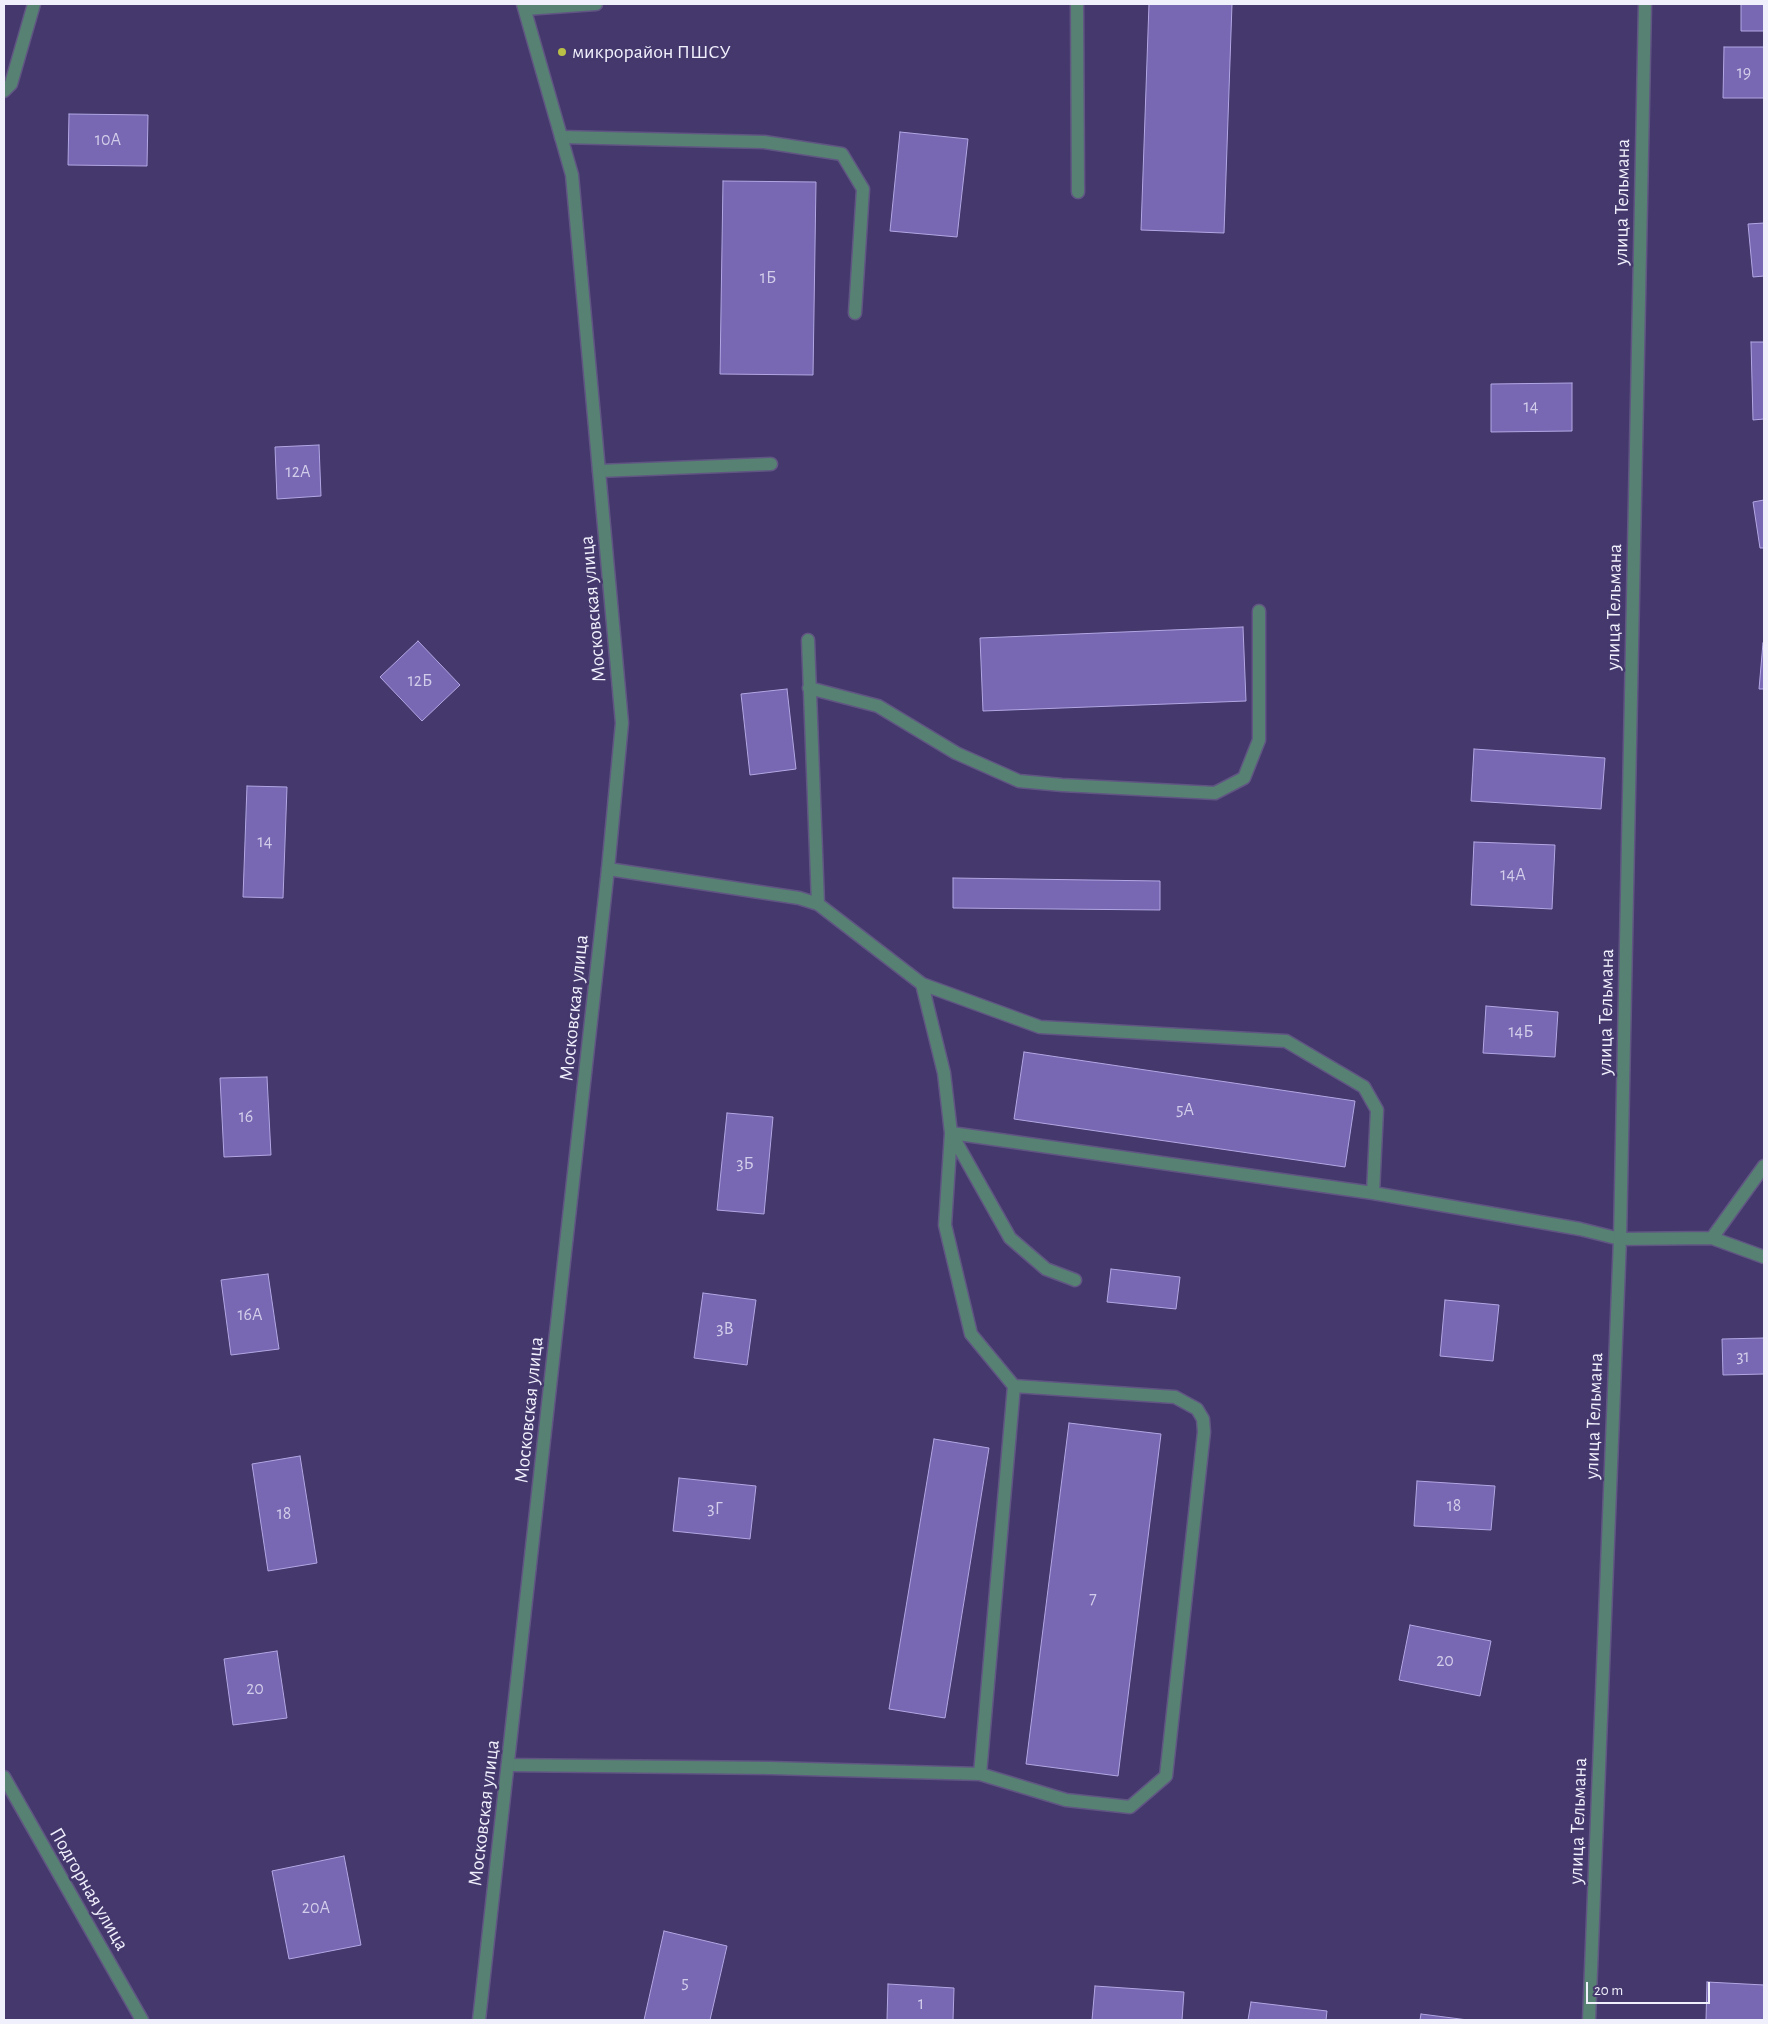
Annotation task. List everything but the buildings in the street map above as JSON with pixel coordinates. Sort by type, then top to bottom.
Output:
[{"type":"street","points":[[4,91],[11,84],[34,4]]},
{"type":"street","points":[[524,6],[596,4]]},
{"type":"street","points":[[1077,4],[1078,192]]},
{"type":"street","name":"улица Тельмана","points":[[1589,2020],[1620,1239],[1645,4]]},
{"type":"street","name":"Московская улица","points":[[479,2020],[608,870],[622,723],[572,175],[524,6]]},
{"type":"street","points":[[561,137],[764,142],[842,154],[863,189],[855,313]]},
{"type":"street","points":[[599,470],[771,464]]},
{"type":"street","points":[[809,688],[878,706],[956,753],[1019,781],[1216,793],[1244,778],[1259,740],[1259,610]]},
{"type":"street","points":[[808,640],[818,904]]},
{"type":"street","points":[[608,870],[799,898],[818,904],[922,984],[1040,1028],[1286,1041],[1364,1087],[1377,1110],[1373,1193]]},
{"type":"street","points":[[922,984],[944,1073],[951,1133],[945,1225],[971,1334],[1014,1386],[980,1774]]},
{"type":"street","points":[[951,1133],[1373,1193],[1580,1229],[1620,1239],[1712,1238],[1764,1257]]},
{"type":"street","points":[[951,1133],[1010,1238],[1046,1269],[1075,1280]]},
{"type":"street","points":[[1712,1238],[1764,1166]]},
{"type":"street","points":[[508,1765],[780,1768],[980,1774],[1066,1800],[1130,1807],[1166,1776],[1204,1432],[1203,1419],[1197,1409],[1175,1398],[1014,1386]]},
{"type":"street","name":"Подгорная улица","points":[[4,1777],[142,2020]]},
{"type":"place","name":"микрорайон ПШСУ","points":[[562,52]]}]
